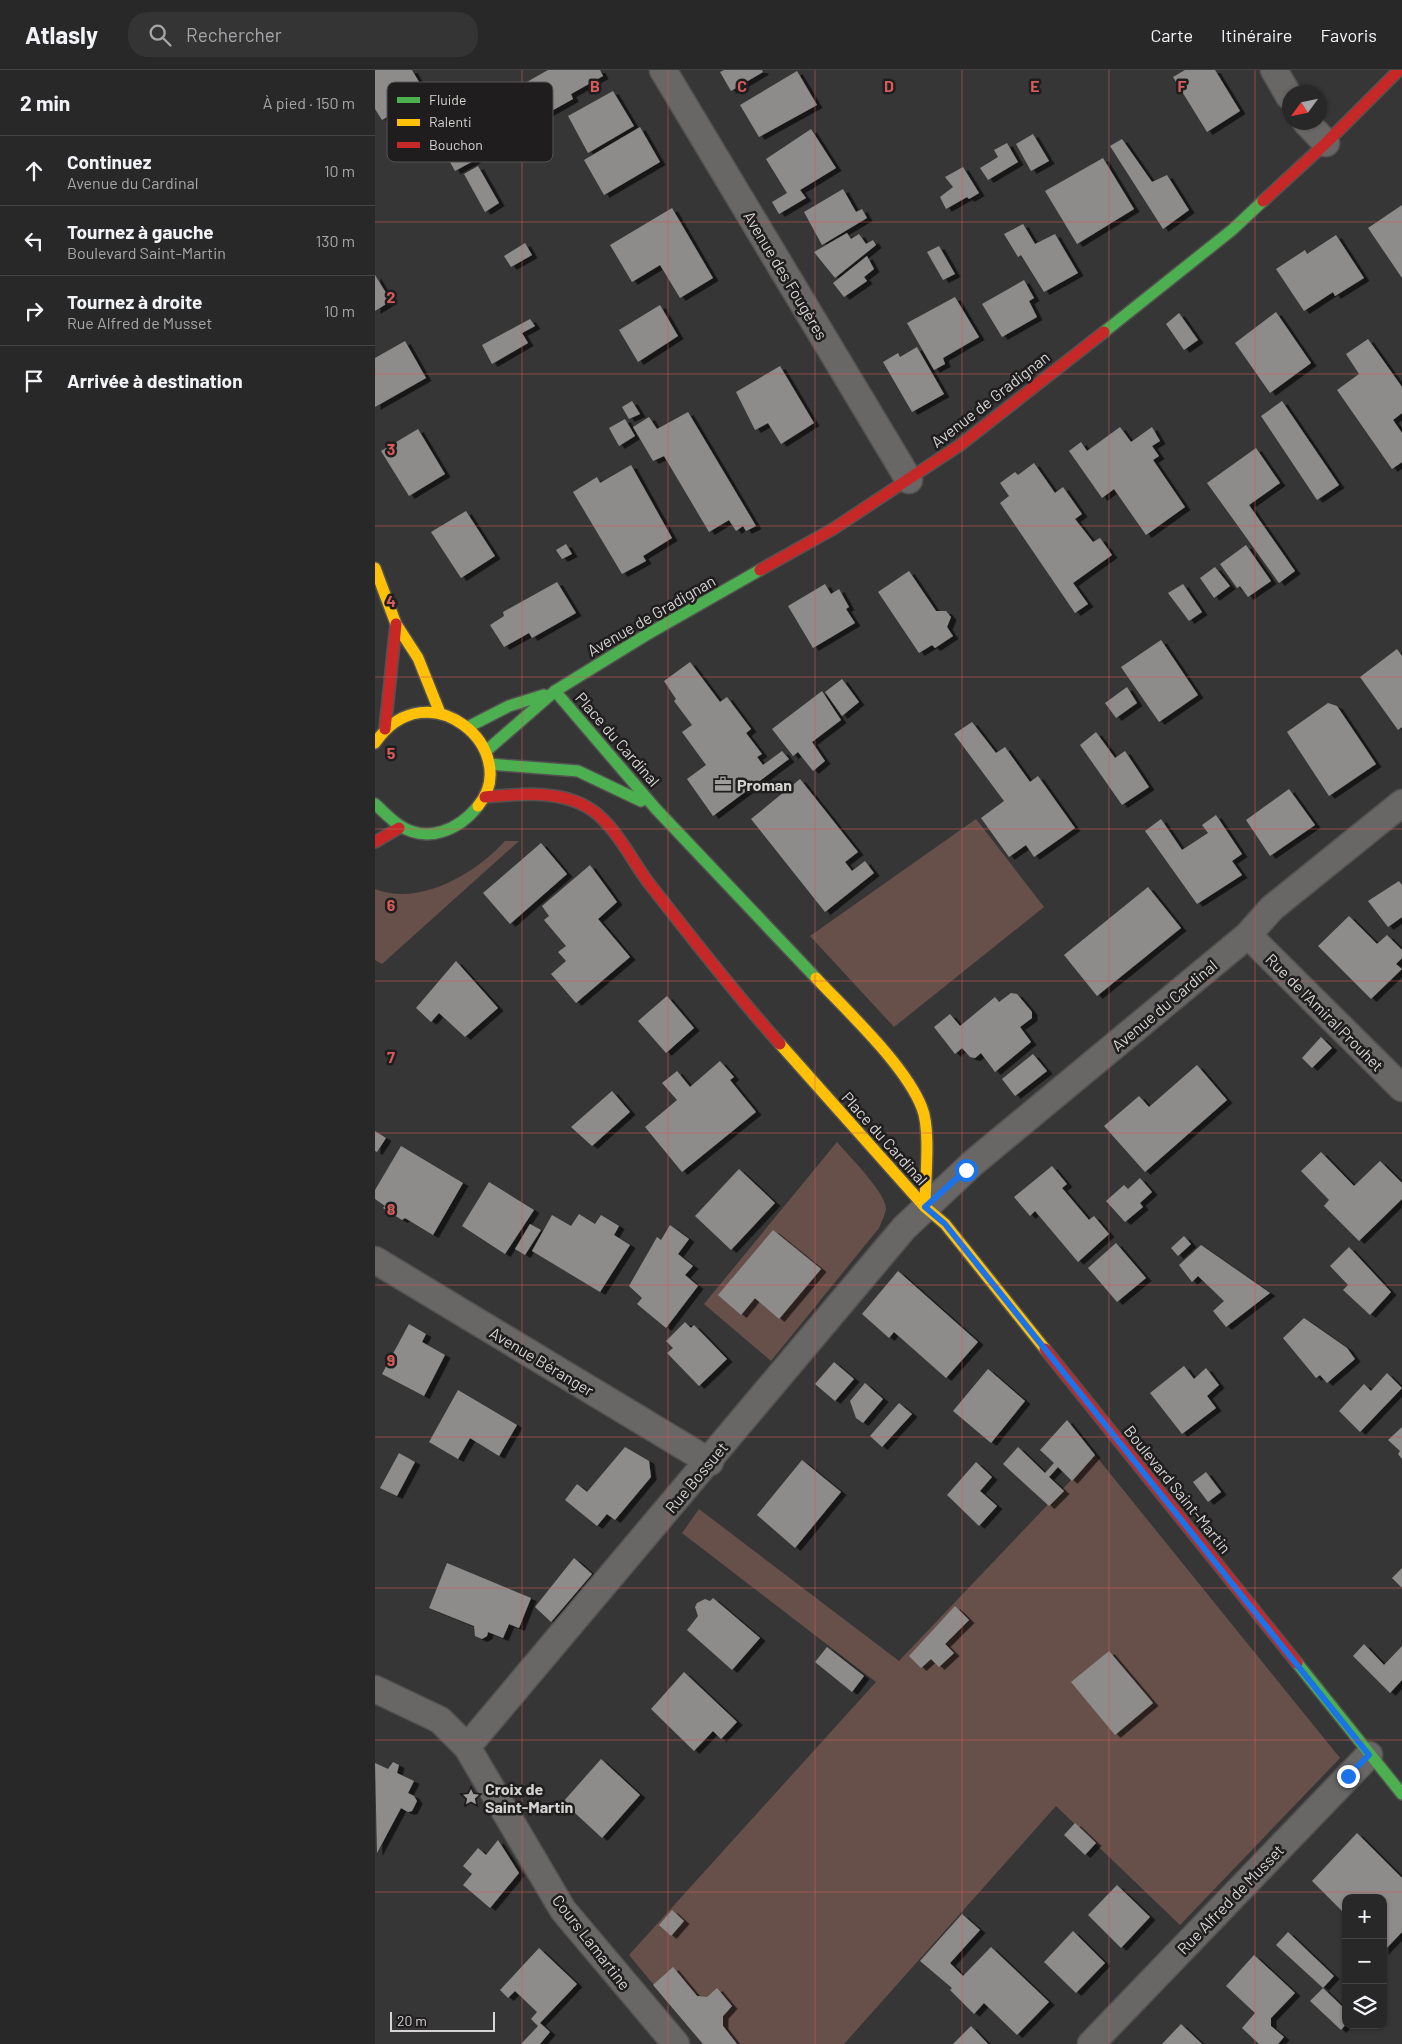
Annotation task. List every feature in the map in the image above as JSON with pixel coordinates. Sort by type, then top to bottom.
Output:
[{"type":"street","name":"Avenue des Fougères","points":[[663,70],[909,480]]},
{"type":"street","points":[[1274,70],[1283,85]]},
{"type":"street","name":"Avenue de Gradignan","points":[[486,751],[555,691],[646,635],[833,529],[960,445],[1232,230],[1326,143],[1399,70]]},
{"type":"street","points":[[1314,130],[1326,143]]},
{"type":"street","points":[[375,568],[396,624],[418,658],[441,713]]},
{"type":"street","points":[[385,729],[396,624]]},
{"type":"street","name":"Avenue de Gradignan","points":[[468,727],[509,706],[555,691]]},
{"type":"street","name":"Place du Cardinal","points":[[555,691],[656,809],[865,1030],[908,1081],[923,1110],[927,1134],[925,1207]]},
{"type":"street","points":[[375,743],[385,729],[411,714],[441,713],[468,727],[486,751],[489,764],[489,781],[485,797],[477,812],[464,824],[449,831],[432,835],[415,834],[399,828],[385,817],[375,804]]},
{"type":"street","name":"Place du Cardinal","points":[[489,764],[578,771],[656,809]]},
{"type":"street","name":"Place du Cardinal","points":[[485,797],[525,793],[572,800],[593,810],[606,823],[658,894],[745,1004],[925,1207]]},
{"type":"street","name":"Avenue du Cardinal","points":[[925,1207],[973,1163],[1249,935],[1272,908],[1402,803]]},
{"type":"street","points":[[375,842],[399,828]]},
{"type":"street","name":"Rue de l'Amiral Prouhet","points":[[1249,935],[1402,1088]]},
{"type":"street","name":"Rue Bossuet","points":[[467,1747],[898,1236],[925,1207]]},
{"type":"street","name":"Boulevard Saint-Martin","points":[[925,1207],[945,1224],[1402,1794]]},
{"type":"street","name":"Avenue Béranger","points":[[375,1260],[709,1462]]},
{"type":"street","name":"Cours Lamartine","points":[[375,1689],[440,1720],[467,1747],[563,1910],[676,2044]]},
{"type":"street","name":"Rue Alfred de Musset","points":[[1091,2044],[1369,1755]]},
{"type":"shaded area","points":[[976,819],[1044,907],[894,1027],[810,936]]},
{"type":"shaded area","points":[[505,841],[519,841],[382,964],[375,960],[375,889],[392,893],[410,894],[446,884],[479,865]]},
{"type":"shaded area","points":[[837,1142],[880,1194],[885,1202],[885,1214],[879,1228],[771,1361],[704,1304]]},
{"type":"shaded area","points":[[1095,1455],[1340,1758],[1180,1925],[1056,1806],[844,2044],[703,2044],[629,1955],[876,1682],[682,1533],[699,1509],[899,1661]]},
{"type":"building","points":[[375,70],[412,70],[419,82],[387,82],[387,117],[382,120],[375,109]]},
{"type":"building","points":[[548,70],[600,70],[603,76],[571,94],[573,99],[553,110],[553,82],[527,82]]},
{"type":"building","points":[[724,70],[762,70],[763,72],[731,91],[720,72]]},
{"type":"building","points":[[1185,70],[1215,70],[1240,111],[1207,132],[1173,77]]},
{"type":"building","points":[[797,71],[817,105],[759,137],[740,105]]},
{"type":"building","points":[[613,91],[634,126],[588,153],[568,116]]},
{"type":"building","points":[[640,127],[660,162],[604,195],[584,160]]},
{"type":"building","points":[[811,129],[836,168],[800,190],[806,198],[779,214],[772,202],[787,193],[766,159]]},
{"type":"building","points":[[1033,134],[1049,161],[1031,171],[1016,144]]},
{"type":"building","points":[[1122,139],[1152,182],[1167,175],[1189,210],[1163,229],[1110,146]]},
{"type":"building","points":[[1007,143],[1018,162],[988,180],[980,168],[998,157],[994,150]]},
{"type":"building","points":[[1103,158],[1134,209],[1077,244],[1045,191]]},
{"type":"building","points":[[450,162],[472,162],[455,171]]},
{"type":"building","points":[[478,166],[499,203],[485,212],[464,174]]},
{"type":"building","points":[[963,167],[979,193],[969,199],[967,197],[946,209],[940,197],[953,187],[945,177]]},
{"type":"building","points":[[843,189],[856,212],[862,209],[867,218],[822,245],[804,212]]},
{"type":"building","points":[[1402,205],[1402,278],[1368,228]]},
{"type":"building","points":[[672,208],[713,278],[680,298],[660,265],[632,282],[610,245]]},
{"type":"building","points":[[1023,224],[1035,244],[1055,234],[1078,273],[1044,292],[1021,255],[1018,257],[1004,234]]},
{"type":"building","points":[[847,233],[851,239],[859,234],[866,244],[873,240],[876,245],[835,278],[814,252]]},
{"type":"building","points":[[1336,235],[1364,278],[1335,296],[1333,292],[1304,311],[1276,269],[1305,250],[1307,254]]},
{"type":"building","points":[[525,243],[532,255],[511,267],[504,256]]},
{"type":"building","points":[[939,246],[955,274],[943,280],[927,252]]},
{"type":"building","points":[[867,256],[874,269],[864,277],[867,281],[844,297],[833,283]]},
{"type":"building","points":[[375,275],[391,301],[375,311]]},
{"type":"building","points":[[1024,280],[1034,298],[1029,301],[1037,317],[1002,337],[982,304]]},
{"type":"building","points":[[955,297],[979,337],[943,358],[945,364],[934,370],[907,323]]},
{"type":"building","points":[[660,305],[678,336],[638,362],[619,330]]},
{"type":"building","points":[[1276,312],[1311,363],[1270,393],[1235,343]]},
{"type":"building","points":[[1179,313],[1198,340],[1184,350],[1166,324]]},
{"type":"building","points":[[530,319],[535,326],[522,333],[528,343],[492,364],[482,345]]},
{"type":"building","points":[[1368,339],[1402,387],[1402,413],[1393,420],[1402,433],[1402,462],[1392,469],[1337,390],[1359,374],[1346,354]]},
{"type":"building","points":[[405,341],[426,378],[375,407],[375,358]]},
{"type":"building","points":[[917,347],[944,394],[912,412],[883,362],[898,353],[900,357]]},
{"type":"building","points":[[780,366],[814,423],[781,444],[768,423],[755,430],[736,392]]},
{"type":"building","points":[[632,401],[640,414],[629,419],[622,407]]},
{"type":"building","points":[[1282,401],[1339,485],[1317,500],[1261,416]]},
{"type":"building","points":[[688,412],[756,526],[746,531],[743,526],[736,531],[729,520],[709,532],[664,456],[653,461],[633,427],[649,417],[657,429]]},
{"type":"building","points":[[625,419],[635,436],[619,446],[609,428]]},
{"type":"building","points":[[1120,427],[1131,442],[1152,427],[1160,441],[1152,446],[1159,456],[1153,460],[1185,507],[1146,535],[1114,489],[1102,498],[1069,451],[1081,442],[1087,451]]},
{"type":"building","points":[[418,429],[445,474],[409,496],[381,451]]},
{"type":"building","points":[[1256,448],[1280,483],[1249,505],[1295,571],[1279,583],[1207,483]]},
{"type":"building","points":[[1034,463],[1055,493],[1063,487],[1082,514],[1075,519],[1093,542],[1100,538],[1112,555],[1073,583],[1088,604],[1075,613],[1000,503],[1009,496],[1000,483],[1015,472],[1018,475]]},
{"type":"building","points":[[631,465],[672,538],[643,556],[646,561],[622,574],[573,492],[597,477],[600,483]]},
{"type":"building","points":[[466,511],[495,556],[461,578],[431,532]]},
{"type":"building","points":[[566,544],[572,554],[562,559],[556,550]]},
{"type":"building","points":[[1246,545],[1271,581],[1248,597],[1240,586],[1237,588],[1220,564]]},
{"type":"building","points":[[1215,567],[1230,586],[1214,598],[1200,578]]},
{"type":"building","points":[[909,571],[936,611],[946,611],[951,617],[947,627],[953,636],[935,648],[932,645],[919,653],[878,592]]},
{"type":"building","points":[[557,582],[576,613],[532,638],[529,633],[504,647],[490,625],[504,616],[503,612]]},
{"type":"building","points":[[825,584],[831,594],[839,589],[849,607],[846,609],[855,623],[813,648],[788,606]]},
{"type":"building","points":[[1183,584],[1202,612],[1189,621],[1168,593]]},
{"type":"building","points":[[1161,640],[1198,695],[1159,722],[1121,667]]},
{"type":"building","points":[[1397,649],[1402,656],[1402,727],[1398,730],[1360,677]]},
{"type":"building","points":[[690,662],[720,702],[727,697],[751,729],[746,733],[762,754],[757,757],[763,765],[782,751],[789,759],[713,816],[687,779],[706,765],[682,732],[692,725],[674,701],[676,699],[664,681]]},
{"type":"building","points":[[842,679],[859,702],[842,716],[825,692]]},
{"type":"building","points":[[1127,687],[1137,703],[1116,718],[1105,703]]},
{"type":"building","points":[[822,691],[841,720],[812,742],[825,761],[813,771],[798,752],[793,756],[772,729]]},
{"type":"building","points":[[1328,703],[1337,706],[1376,764],[1329,796],[1287,732]]},
{"type":"building","points":[[972,722],[996,753],[1005,747],[1030,782],[1038,776],[1075,828],[1034,857],[1026,845],[1009,857],[981,818],[1004,801],[954,734]]},
{"type":"building","points":[[1096,732],[1115,758],[1125,751],[1149,787],[1122,805],[1080,745]]},
{"type":"building","points":[[800,779],[858,852],[845,862],[852,871],[865,861],[874,873],[825,912],[751,819]]},
{"type":"building","points":[[1289,789],[1315,825],[1270,856],[1246,820]]},
{"type":"building","points":[[1216,815],[1242,854],[1232,861],[1242,875],[1197,904],[1145,831],[1161,819],[1182,850],[1208,833],[1202,825]]},
{"type":"building","points":[[541,843],[567,874],[510,924],[483,893]]},
{"type":"building","points":[[590,865],[617,902],[598,919],[630,957],[576,1003],[551,974],[566,961],[558,952],[566,946],[544,920],[549,916],[542,906]]},
{"type":"building","points":[[1399,881],[1402,885],[1402,917],[1388,927],[1368,901]]},
{"type":"building","points":[[1148,887],[1181,928],[1097,996],[1064,955]]},
{"type":"building","points":[[1349,916],[1377,944],[1387,935],[1402,950],[1402,958],[1396,964],[1402,969],[1371,999],[1318,946]]},
{"type":"building","points":[[456,961],[498,1008],[465,1037],[439,1013],[431,1022],[416,1008]]},
{"type":"building","points":[[1011,993],[1017,994],[1032,1012],[1032,1018],[1020,1027],[1031,1042],[995,1072],[981,1053],[975,1058],[970,1057],[962,1048],[955,1054],[934,1027],[950,1014],[960,1026],[995,997],[999,1002]]},
{"type":"building","points":[[667,996],[694,1028],[666,1053],[638,1021]]},
{"type":"building","points":[[1321,1037],[1332,1048],[1312,1068],[1302,1058]]},
{"type":"building","points":[[1033,1054],[1047,1071],[1015,1096],[1002,1079]]},
{"type":"building","points":[[720,1061],[734,1077],[730,1080],[756,1112],[682,1172],[645,1127],[677,1100],[662,1083],[677,1071],[690,1087]]},
{"type":"building","points":[[1197,1065],[1227,1100],[1145,1172],[1104,1126],[1139,1096],[1149,1107]]},
{"type":"building","points":[[612,1091],[630,1112],[592,1146],[571,1127]]},
{"type":"building","points":[[375,1131],[386,1138],[377,1152],[375,1151]]},
{"type":"building","points":[[401,1146],[463,1183],[433,1235],[405,1218],[402,1220],[383,1208],[385,1206],[375,1199],[375,1190]]},
{"type":"building","points":[[1321,1152],[1354,1186],[1380,1161],[1402,1183],[1402,1199],[1359,1241],[1324,1206],[1329,1200],[1301,1171]]},
{"type":"building","points":[[1052,1166],[1067,1184],[1062,1188],[1089,1220],[1094,1216],[1109,1234],[1078,1262],[1035,1211],[1030,1216],[1014,1197]]},
{"type":"building","points":[[739,1169],[775,1203],[731,1250],[695,1216]]},
{"type":"building","points":[[1140,1178],[1152,1192],[1140,1203],[1143,1207],[1125,1222],[1106,1201],[1124,1185],[1128,1189]]},
{"type":"building","points":[[489,1182],[534,1210],[505,1254],[462,1226]]},
{"type":"building","points":[[579,1214],[595,1224],[601,1215],[619,1226],[614,1235],[630,1245],[600,1292],[532,1251],[552,1215],[571,1226]]},
{"type":"building","points":[[530,1224],[541,1230],[525,1255],[515,1249]]},
{"type":"building","points":[[670,1225],[689,1239],[678,1254],[693,1266],[685,1275],[698,1286],[666,1328],[637,1304],[642,1298],[629,1286],[657,1237],[661,1240]]},
{"type":"building","points":[[773,1230],[821,1269],[779,1319],[755,1298],[741,1315],[718,1295]]},
{"type":"building","points":[[1184,1236],[1191,1244],[1178,1256],[1171,1248]]},
{"type":"building","points":[[1116,1243],[1146,1278],[1117,1302],[1088,1268]]},
{"type":"building","points":[[1201,1245],[1270,1293],[1226,1327],[1213,1311],[1224,1301],[1198,1276],[1192,1282],[1179,1265]]},
{"type":"building","points":[[1349,1247],[1391,1292],[1370,1315],[1343,1290],[1348,1285],[1330,1266]]},
{"type":"building","points":[[898,1271],[978,1342],[946,1378],[894,1332],[889,1338],[862,1314]]},
{"type":"building","points":[[1304,1318],[1347,1348],[1355,1359],[1327,1383],[1320,1375],[1316,1378],[1283,1338]]},
{"type":"building","points":[[685,1322],[691,1328],[694,1325],[727,1359],[699,1386],[667,1353],[673,1348],[666,1341]]},
{"type":"building","points":[[409,1324],[426,1334],[422,1342],[445,1355],[424,1396],[382,1374]]},
{"type":"building","points":[[834,1362],[854,1379],[835,1401],[815,1384]]},
{"type":"building","points":[[1184,1366],[1194,1379],[1206,1368],[1219,1385],[1207,1396],[1216,1408],[1182,1434],[1150,1393]]},
{"type":"building","points":[[988,1369],[1025,1401],[991,1443],[953,1411]]},
{"type":"building","points":[[1387,1373],[1402,1388],[1360,1432],[1339,1411],[1364,1384],[1371,1391]]},
{"type":"building","points":[[865,1383],[883,1399],[863,1423],[856,1418],[850,1401]]},
{"type":"building","points":[[458,1390],[517,1425],[499,1456],[470,1438],[458,1459],[429,1442]]},
{"type":"building","points":[[899,1403],[912,1414],[882,1447],[870,1436]]},
{"type":"building","points":[[1067,1420],[1095,1455],[1072,1481],[1058,1467],[1049,1477],[1064,1491],[1049,1506],[1003,1464],[1018,1447],[1045,1473],[1054,1463],[1040,1450]]},
{"type":"building","points":[[1402,1427],[1402,1459],[1398,1454],[1400,1451],[1388,1440]]},
{"type":"building","points":[[625,1447],[649,1461],[651,1477],[615,1520],[607,1514],[597,1526],[565,1500],[577,1484],[587,1492]]},
{"type":"building","points":[[399,1453],[415,1462],[397,1496],[380,1488]]},
{"type":"building","points":[[802,1460],[841,1492],[795,1548],[757,1515]]},
{"type":"building","points":[[976,1462],[992,1477],[980,1491],[997,1506],[979,1526],[947,1495]]},
{"type":"building","points":[[1206,1472],[1221,1492],[1208,1502],[1193,1482]]},
{"type":"building","points":[[574,1558],[592,1574],[551,1622],[535,1607]]},
{"type":"building","points":[[447,1563],[531,1598],[519,1628],[509,1624],[503,1638],[488,1632],[487,1636],[482,1639],[475,1636],[474,1626],[429,1608]]},
{"type":"building","points":[[1402,1568],[1402,1588],[1392,1578]]},
{"type":"building","points":[[713,1598],[760,1638],[732,1670],[687,1630],[698,1616],[695,1607],[697,1603],[705,1599],[710,1601]]},
{"type":"building","points":[[955,1606],[969,1620],[945,1644],[954,1653],[939,1667],[931,1659],[921,1668],[909,1656]]},
{"type":"building","points":[[1364,1644],[1384,1665],[1402,1646],[1402,1680],[1390,1693],[1353,1656]]},
{"type":"building","points":[[827,1647],[864,1676],[852,1692],[815,1662]]},
{"type":"building","points":[[1109,1651],[1153,1703],[1115,1735],[1071,1682]]},
{"type":"building","points":[[684,1672],[737,1722],[721,1739],[713,1731],[694,1751],[651,1709]]},
{"type":"building","points":[[601,1759],[640,1795],[602,1838],[563,1802]]},
{"type":"building","points":[[393,1762],[399,1765],[397,1773],[414,1781],[408,1793],[414,1796],[417,1801],[412,1811],[408,1812],[401,1808],[377,1853],[375,1763],[388,1769]]},
{"type":"building","points":[[1075,1823],[1096,1843],[1085,1855],[1064,1835]]},
{"type":"building","points":[[1357,1833],[1402,1878],[1402,1932],[1387,1948],[1387,1894],[1342,1894],[1342,1911],[1312,1881]]},
{"type":"building","points":[[498,1840],[519,1873],[490,1908],[463,1885],[472,1874],[463,1866],[478,1848],[486,1855]]},
{"type":"building","points":[[1117,1885],[1150,1917],[1121,1948],[1088,1915]]},
{"type":"building","points":[[672,1910],[684,1921],[671,1936],[659,1925]]},
{"type":"building","points":[[962,1914],[980,1930],[950,1963],[963,1976],[991,1947],[1049,2002],[1017,2035],[984,2003],[974,2014],[950,1990],[952,1988],[920,1961]]},
{"type":"building","points":[[1073,1931],[1105,1963],[1076,1993],[1044,1962]]},
{"type":"building","points":[[1288,1932],[1334,1976],[1323,1988],[1276,1945]]},
{"type":"building","points":[[539,1948],[577,1984],[540,2023],[550,2032],[540,2044],[521,2044],[538,2026],[531,2019],[537,2012],[515,1991],[508,1998],[500,1990]]},
{"type":"building","points":[[1254,1955],[1295,1993],[1271,2018],[1271,2026],[1284,2037],[1278,2044],[1259,2044],[1242,2028],[1255,2013],[1226,1986]]},
{"type":"building","points":[[673,1967],[697,1996],[707,1997],[717,1988],[732,2006],[723,2016],[723,2026],[737,2044],[703,2044],[653,1985]]},
{"type":"building","points":[[1323,1988],[1342,2006],[1341,2030],[1310,2001]]},
{"type":"building","points":[[1181,2024],[1202,2044],[1162,2044]]},
{"type":"building","points":[[971,2026],[988,2044],[953,2044]]},
{"type":"traffic: fast","points":[[1104,332],[1232,230],[1263,201]]},
{"type":"traffic: fast","points":[[486,751],[555,691],[646,635],[760,570]]},
{"type":"traffic: fast","points":[[555,691],[656,809],[816,978]]},
{"type":"traffic: fast","points":[[468,727],[509,706],[544,695]]},
{"type":"traffic: fast","points":[[489,764],[578,771],[641,801]]},
{"type":"traffic: fast","points":[[375,804],[396,823],[410,831],[431,834],[452,828],[462,822],[478,806]]},
{"type":"traffic: fast","points":[[1297,1663],[1402,1794]]},
{"type":"traffic: slow","points":[[375,568],[396,624],[418,658],[440,713]]},
{"type":"traffic: slow","points":[[375,743],[397,721],[420,713],[443,715],[464,725],[480,742],[489,762],[489,784],[478,806]]},
{"type":"traffic: slow","points":[[816,978],[890,1057],[914,1092],[922,1108],[925,1118],[927,1142],[925,1207]]},
{"type":"traffic: slow","points":[[780,1044],[925,1207],[945,1224],[1045,1349]]},
{"type":"traffic: jam","points":[[1263,201],[1326,143],[1399,70]]},
{"type":"traffic: jam","points":[[760,570],[833,529],[960,445],[1104,332]]},
{"type":"traffic: jam","points":[[385,729],[396,624]]},
{"type":"traffic: jam","points":[[485,797],[526,794],[554,796],[580,803],[601,817],[616,834],[648,882],[680,923],[780,1044]]},
{"type":"traffic: jam","points":[[375,842],[399,828]]},
{"type":"traffic: jam","points":[[1045,1349],[1297,1663]]},
{"type":"place","name":"Proman","points":[[723,784]]},
{"type":"place","name":"Croix de Saint-Martin","points":[[471,1797]]},
{"type":"route","points":[[966,1170],[925,1207],[945,1224],[1369,1755],[1348,1776]]}]
